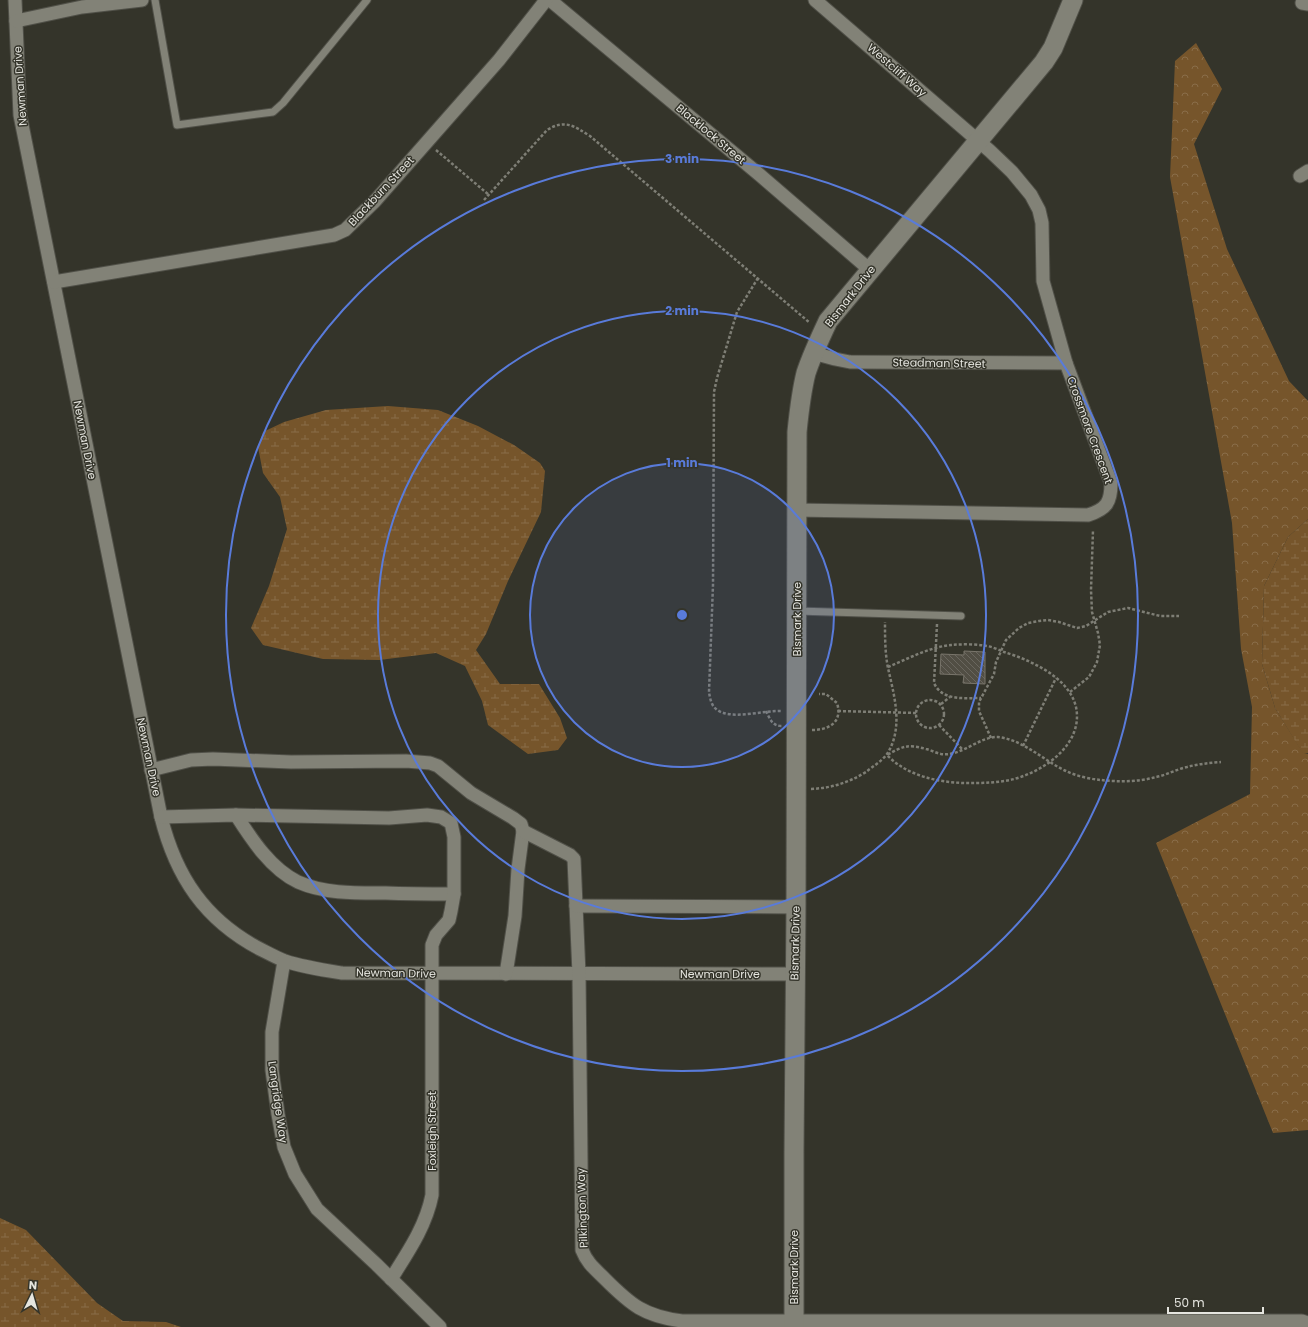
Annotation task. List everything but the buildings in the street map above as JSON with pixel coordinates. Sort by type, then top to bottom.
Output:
[{"type":"street","name":"Newman Drive","points":[[15,0],[20,115],[161,817],[166,838],[178,866],[192,891],[216,918],[233,932],[250,943],[284,961],[342,973],[795,974]]},
{"type":"street","points":[[16,20],[82,7],[142,0]]},
{"type":"street","name":"Blackburn Street","points":[[54,282],[334,235],[345,230],[374,201],[499,60],[546,0]]},
{"type":"street","name":"Blacklock Street","points":[[550,0],[743,161],[870,270]]},
{"type":"street","name":"Westcliff Way","points":[[815,0],[979,141]]},
{"type":"street","name":"Bismark Drive","points":[[794,1324],[797,611],[796,510],[797,432],[801,396],[806,373],[813,353],[828,321],[1044,62],[1053,48],[1073,0]]},
{"type":"street","name":"Crossmore Crescent","points":[[796,510],[1088,515],[1099,512],[1107,505],[1111,495],[1111,482],[1066,363],[1043,281],[1042,223],[1039,210],[1031,195],[1012,172],[979,141]]},
{"type":"street","name":"Steadman Street","points":[[813,353],[850,362],[1066,363]]},
{"type":"street","points":[[151,770],[191,760],[213,759],[291,762],[406,761],[430,763],[438,766],[471,793],[521,824],[523,831],[506,974]]},
{"type":"street","points":[[236,815],[256,844],[276,867],[298,882],[323,890],[360,893],[454,894]]},
{"type":"street","name":"Foxleigh Street","points":[[161,817],[236,815],[389,818],[427,815],[441,817],[451,823],[454,837],[454,894],[450,920],[436,935],[432,944],[432,1194],[430,1209],[415,1240],[392,1279]]},
{"type":"street","name":"Pilkington Way","points":[[523,831],[570,855],[574,860],[579,974],[582,1250],[586,1260],[626,1300],[643,1310],[662,1318],[682,1321],[794,1324],[1302,1321],[1308,1323]]},
{"type":"street","points":[[576,906],[796,907]]},
{"type":"street","name":"Langridge Way","points":[[284,961],[272,1032],[272,1070],[284,1147],[295,1174],[317,1210],[392,1279],[440,1327]]},
{"type":"lane","points":[[155,0],[177,125],[273,112],[284,103],[367,0]]},
{"type":"lane","points":[[797,611],[961,616]]},
{"type":"path","points":[[484,200],[547,130],[555,125],[563,124],[574,126],[590,136],[823,333]]},
{"type":"path","points":[[426,142],[489,195]]},
{"type":"path","points":[[758,278],[737,312],[714,392],[713,585],[709,692],[710,701],[716,709],[725,714],[735,715],[766,711],[796,711]]},
{"type":"path","points":[[1070,692],[1089,677],[1097,662],[1100,646],[1092,612],[1091,590],[1093,530]]},
{"type":"path","points":[[991,738],[979,712],[979,702],[994,674],[1000,650],[1011,634],[1019,628],[1028,623],[1048,620],[1077,628],[1086,626],[1108,612],[1128,608],[1160,616],[1179,616]]},
{"type":"path","points":[[884,614],[885,651],[894,692],[896,713],[896,728],[887,755]]},
{"type":"path","points":[[938,615],[934,683],[937,690],[950,697],[981,698]]},
{"type":"path","points":[[887,755],[896,765],[938,781],[962,784],[1011,780],[1051,762],[1068,743],[1076,729],[1077,718],[1076,706],[1070,692],[1044,668],[1023,658],[988,646],[950,645],[918,654],[888,667]]},
{"type":"path","points":[[1023,746],[1056,678]]},
{"type":"path","points":[[809,729],[818,730],[829,728],[835,722],[838,711],[837,703],[826,694],[819,694]]},
{"type":"path","points":[[941,704],[950,697]]},
{"type":"path","points":[[928,700],[941,704],[944,713],[942,722],[935,728],[926,728],[918,722],[916,713],[919,704],[928,700]]},
{"type":"path","points":[[766,711],[771,722],[777,726],[784,727]]},
{"type":"path","points":[[838,711],[916,713]]},
{"type":"path","points":[[939,725],[963,750]]},
{"type":"path","points":[[796,790],[839,786],[872,768],[887,755],[901,746],[914,746],[941,754],[954,753],[997,737],[1010,740],[1023,746],[1066,771],[1101,780],[1120,781],[1155,778],[1185,767],[1220,762]]},
{"type":"green space","points":[[1196,43],[1222,89],[1194,144],[1227,249],[1289,381],[1308,401],[1308,519],[1288,537],[1264,586],[1262,664],[1275,708],[1303,753],[1308,754],[1308,1130],[1273,1133],[1156,843],[1250,794],[1252,707],[1241,649],[1232,523],[1170,177],[1175,61]]},
{"type":"green space","points":[[388,406],[438,410],[478,426],[514,445],[540,463],[545,471],[541,512],[508,581],[486,634],[476,650],[500,684],[539,684],[560,718],[567,738],[558,750],[528,754],[488,725],[482,701],[465,666],[436,653],[379,660],[323,659],[263,645],[251,628],[269,586],[287,529],[280,497],[263,473],[258,447],[263,432],[284,422],[326,410]]},
{"type":"green space","points":[[1308,519],[1308,753],[1303,754],[1275,708],[1262,664],[1264,586],[1288,537]]},
{"type":"green space","points":[[0,1218],[26,1230],[97,1303],[123,1321],[166,1322],[181,1327],[0,1327]]}]
